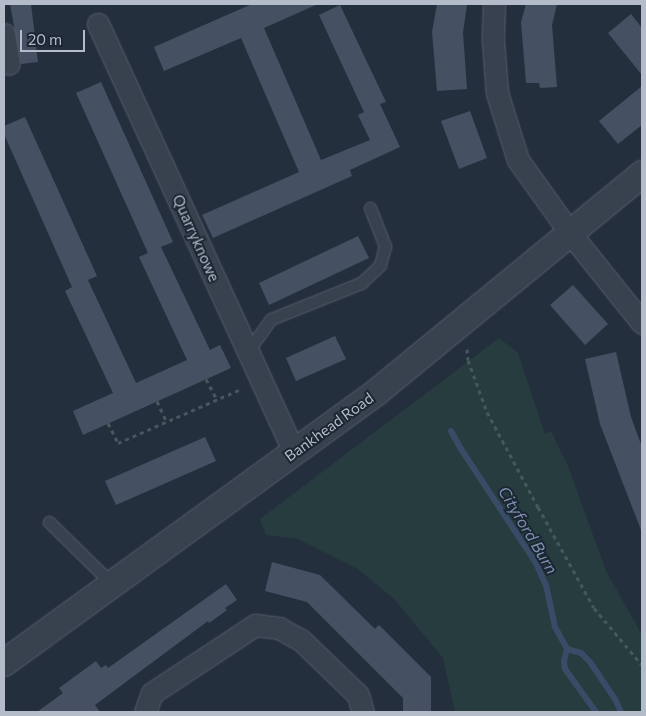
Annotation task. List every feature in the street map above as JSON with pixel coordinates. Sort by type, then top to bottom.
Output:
[{"type":"street","points":[[494,4],[493,41],[497,93],[518,160],[641,328]]},
{"type":"street","name":"Quarryknowe","points":[[98,24],[294,453]]},
{"type":"street","points":[[4,34],[9,64]]},
{"type":"street","name":"Bankhead Road","points":[[4,663],[378,391],[642,174]]},
{"type":"street","points":[[145,712],[152,693],[254,625],[279,628],[301,640],[358,696],[363,712]]},
{"type":"lane","points":[[247,352],[271,319],[361,283],[380,265],[385,246],[370,208]]},
{"type":"lane","points":[[48,522],[112,584]]},
{"type":"path","points":[[463,321],[468,360],[492,420],[594,608],[642,664]]},
{"type":"path","points":[[206,379],[216,400]]},
{"type":"path","points":[[108,423],[118,443],[260,380]]},
{"type":"path","points":[[157,401],[167,422]]},
{"type":"green space","points":[[499,338],[518,353],[545,434],[551,431],[568,466],[606,571],[642,635],[642,712],[455,712],[443,658],[395,600],[358,569],[298,539],[266,535],[260,519]]},
{"type":"building","points":[[10,4],[31,4],[38,62],[21,64]]},
{"type":"building","points":[[252,4],[318,4],[264,28],[321,160],[370,140],[358,115],[364,112],[319,15],[340,5],[386,102],[380,104],[400,147],[350,170],[352,176],[213,238],[202,215],[299,172],[241,38],[164,71],[154,47]]},
{"type":"building","points":[[437,4],[467,4],[463,33],[467,89],[437,91],[432,32]]},
{"type":"building","points":[[526,4],[557,4],[552,25],[557,87],[540,88],[539,83],[526,83],[521,22]]},
{"type":"building","points":[[631,14],[642,28],[642,75],[608,33]]},
{"type":"building","points":[[101,82],[173,242],[161,247],[210,350],[220,345],[231,368],[83,435],[73,411],[113,393],[65,291],[72,287],[4,134],[4,126],[25,117],[97,276],[88,280],[136,383],[187,360],[139,257],[148,253],[76,93]]},
{"type":"building","points":[[642,86],[642,125],[618,144],[599,121]]},
{"type":"building","points":[[470,111],[487,158],[459,169],[441,121]]},
{"type":"building","points":[[358,236],[369,258],[269,305],[259,283]]},
{"type":"building","points":[[573,285],[608,324],[585,345],[550,305]]},
{"type":"building","points":[[335,336],[346,359],[296,381],[286,358]]},
{"type":"building","points":[[616,352],[631,417],[642,447],[641,530],[600,424],[585,359]]},
{"type":"building","points":[[205,437],[216,461],[116,505],[105,481]]},
{"type":"building","points":[[272,562],[320,575],[375,629],[379,625],[431,677],[431,712],[403,712],[403,698],[307,602],[265,591]]},
{"type":"building","points":[[226,584],[237,600],[225,608],[227,610],[209,623],[208,621],[95,705],[100,712],[37,712],[63,693],[59,688],[96,661],[101,668],[106,665],[108,668]]},
{"type":"waterway","name":"Cityford Burn","points":[[451,431],[536,563],[546,585],[555,627],[567,649],[564,661],[565,669],[596,712]]},
{"type":"waterway","name":"Cityford Burn","points":[[567,649],[581,653],[590,662],[615,699],[621,712]]}]
